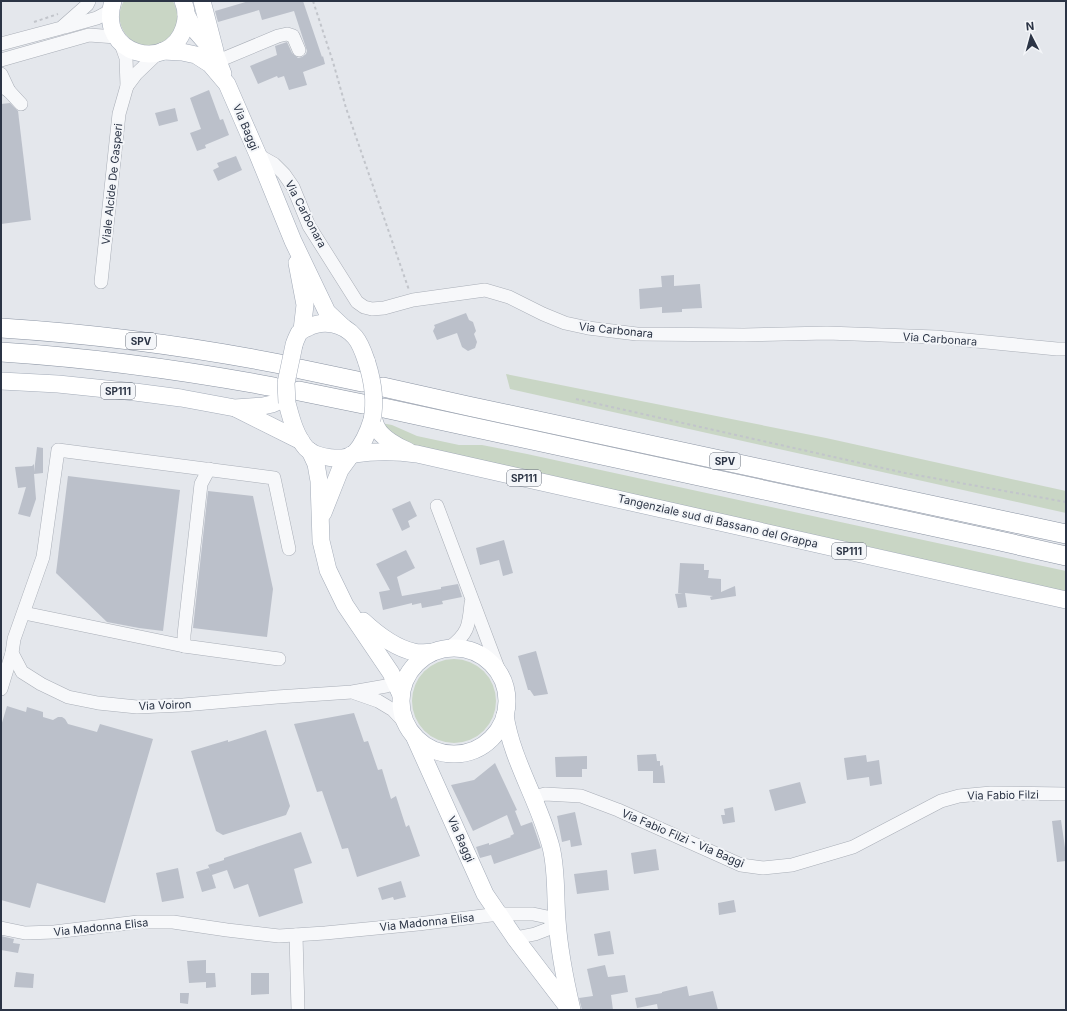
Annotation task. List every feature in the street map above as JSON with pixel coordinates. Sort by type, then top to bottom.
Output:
[{"type":"highway","name":"SPV","points":[[1,328],[55,331],[164,344],[280,364]]},
{"type":"highway","name":"SPV","points":[[1,352],[96,360],[215,376],[373,414],[985,537],[1066,556]]},
{"type":"highway","points":[[300,369],[362,382]]},
{"type":"highway","name":"SPV","points":[[383,387],[1066,534]]},
{"type":"main road","name":"Viale Alcide De Gasperi","points":[[202,1],[217,57],[227,84]]},
{"type":"main road","name":"Viale Alcide De Gasperi","points":[[112,6],[111,24],[118,40]]},
{"type":"main road","name":"Viale Alcide De Gasperi","points":[[185,7],[194,29],[217,57]]},
{"type":"main road","name":"Viale Alcide De Gasperi","points":[[161,52],[178,40],[183,32],[186,23],[185,7]]},
{"type":"main road","points":[[118,40],[129,50],[138,53],[148,54],[161,52]]},
{"type":"main road","name":"Via Baggi","points":[[161,52],[182,52],[196,55],[210,64],[227,84],[293,241],[327,312],[343,327]]},
{"type":"main road","name":"Via Baggi","points":[[293,241],[305,305],[302,330]]},
{"type":"main road","points":[[306,446],[293,425],[285,393],[294,345],[299,333],[311,325],[329,322],[343,327],[355,338],[367,363],[372,378],[374,396],[373,414],[368,435],[353,454]]},
{"type":"main road","name":"Tangenziale sud di Bassano del Grappa","points":[[1,381],[58,384],[135,392],[181,398],[235,408],[272,404],[285,393]]},
{"type":"main road","name":"Tangenziale sud di Bassano del Grappa","points":[[235,408],[306,446],[319,456],[330,458],[353,454],[397,451],[417,454],[1066,600]]},
{"type":"main road","name":"Tangenziale sud di Bassano del Grappa","points":[[373,414],[380,432],[397,447],[417,454]]},
{"type":"main road","name":"Via Baggi","points":[[306,446],[316,464],[319,481],[321,541],[328,570],[345,605],[391,673],[401,685]]},
{"type":"main road","name":"Via Baggi","points":[[321,517],[340,470],[353,454]]},
{"type":"main road","name":"Via Baggi","points":[[345,605],[376,633],[415,653],[464,649],[479,654],[492,664],[501,676],[506,689],[507,702],[505,715],[500,728],[491,739],[479,748],[466,753],[452,754],[438,752],[425,746],[410,730]]},
{"type":"main road","name":"Via Baggi","points":[[441,650],[422,658],[413,667],[401,685],[401,705],[410,730],[485,894],[515,938],[571,1010]]},
{"type":"main road","name":"Via Baggi","points":[[505,715],[512,744],[543,819],[551,849],[555,878],[559,944],[571,1010]]},
{"type":"street","points":[[61,28],[87,5],[89,1]]},
{"type":"street","points":[[1,44],[96,18],[112,6]]},
{"type":"street","points":[[217,57],[287,34],[293,36],[299,50]]},
{"type":"street","points":[[1,60],[89,35],[118,40]]},
{"type":"street","name":"Viale Alcide De Gasperi","points":[[101,282],[119,114],[127,86],[126,58],[118,40]]},
{"type":"street","name":"Viale Alcide De Gasperi","points":[[127,86],[136,74],[161,52]]},
{"type":"street","points":[[1,74],[5,88],[21,104]]},
{"type":"street","name":"Via Carbonara","points":[[258,155],[274,164],[284,174],[293,187],[309,226],[357,302],[364,307],[372,309],[384,308],[413,300],[485,290],[509,297],[565,323],[588,328],[637,334],[744,336],[827,333],[936,337],[1057,350],[1066,349]]},
{"type":"street","points":[[1,689],[12,654],[14,639],[43,557],[58,450],[274,478],[289,549]]},
{"type":"street","points":[[184,646],[201,484],[209,469]]},
{"type":"street","name":"Via Baggi","points":[[437,506],[501,676]]},
{"type":"street","name":"Via Baggi","points":[[441,650],[460,640],[469,624],[471,599]]},
{"type":"street","points":[[24,613],[184,646],[279,658]]},
{"type":"street","name":"Via Voiron","points":[[12,654],[22,672],[41,684],[68,697],[98,703],[137,707],[352,692],[401,685]]},
{"type":"street","points":[[373,688],[380,680],[383,672],[383,660]]},
{"type":"street","name":"Via Voiron","points":[[352,692],[378,701],[394,710],[410,730]]},
{"type":"street","name":"Via Fabio Filzi","points":[[941,801],[959,796],[991,793],[1066,794]]},
{"type":"street","name":"Via Fabio Filzi - Via Baggi","points":[[534,797],[545,794],[581,796],[618,810],[741,865],[763,868],[792,864],[853,847],[941,801]]},
{"type":"street","name":"Via Madonna Elisa","points":[[1,928],[25,933],[54,932],[138,922],[173,922],[279,936],[402,926],[499,914],[533,914],[557,919]]},
{"type":"street","points":[[515,938],[535,934],[548,929],[557,919]]},
{"type":"street","points":[[296,935],[298,1010]]},
{"type":"path","points":[[313,1],[334,62],[346,108],[413,300]]},
{"type":"path","points":[[33,22],[59,14]]},
{"type":"path","points":[[576,400],[905,473],[1066,502]]},
{"type":"green space","points":[[124,1],[173,1],[177,15],[176,26],[170,36],[161,43],[151,46],[140,45],[130,39],[122,28],[120,21],[120,11]]},
{"type":"green space","points":[[506,374],[826,438],[1066,491],[1066,513],[510,389]]},
{"type":"green space","points":[[381,423],[392,425],[417,436],[459,445],[482,445],[527,454],[1066,571],[1066,592],[417,447],[387,433]]},
{"type":"green space","points":[[454,659],[470,662],[484,671],[493,685],[496,701],[493,717],[484,731],[470,740],[454,743],[438,740],[424,731],[415,717],[412,701],[415,685],[424,671],[438,662]]},
{"type":"building","points":[[249,1],[303,1],[325,64],[303,72],[307,85],[289,90],[284,76],[278,78],[277,76],[258,84],[250,66],[277,55],[275,46],[287,42],[292,53],[298,58],[306,54],[307,51],[294,11],[262,20],[259,10],[218,22],[215,11]]},
{"type":"building","points":[[209,90],[220,120],[223,119],[229,135],[205,145],[206,148],[197,151],[190,133],[201,129],[190,98]]},
{"type":"building","points":[[10,103],[18,111],[31,220],[1,224],[1,104]]},
{"type":"building","points":[[175,108],[178,121],[159,126],[155,113]]},
{"type":"building","points":[[236,156],[242,170],[218,181],[213,170],[219,167],[217,163]]},
{"type":"building","points":[[674,275],[674,286],[700,284],[702,308],[682,309],[682,312],[662,313],[662,307],[640,309],[639,289],[662,287],[661,276]]},
{"type":"building","points":[[466,313],[469,320],[473,322],[476,331],[474,334],[477,342],[475,348],[468,351],[462,347],[457,333],[437,340],[433,331],[435,327],[434,325]]},
{"type":"building","points":[[37,447],[43,448],[43,473],[34,474],[36,499],[30,517],[18,514],[26,487],[18,488],[15,467],[32,466],[34,464],[34,472]]},
{"type":"building","points":[[68,476],[180,490],[163,631],[107,622],[56,573]]},
{"type":"building","points":[[208,491],[253,496],[273,589],[267,637],[193,628]]},
{"type":"building","points":[[410,501],[417,516],[408,521],[410,527],[402,531],[392,509]]},
{"type":"building","points":[[504,540],[513,573],[503,576],[499,560],[480,565],[476,548]]},
{"type":"building","points":[[406,550],[415,568],[397,577],[402,596],[441,589],[441,587],[458,584],[462,597],[442,601],[443,604],[422,608],[421,603],[412,605],[412,603],[383,610],[379,592],[390,590],[376,564]]},
{"type":"building","points":[[680,563],[704,564],[704,570],[709,570],[708,578],[721,579],[721,592],[735,586],[736,596],[711,600],[710,597],[713,596],[685,593],[687,607],[678,608],[675,594],[683,593],[678,593]]},
{"type":"building","points":[[536,651],[548,694],[534,696],[530,690],[528,690],[518,656]]},
{"type":"building","points":[[7,706],[26,712],[27,707],[43,712],[43,717],[53,720],[58,717],[62,717],[68,724],[97,732],[100,724],[153,739],[105,903],[37,883],[30,908],[1,900],[1,726]]},
{"type":"building","points":[[354,713],[364,742],[368,741],[378,770],[382,769],[391,799],[396,796],[406,827],[409,825],[420,856],[357,877],[348,848],[342,849],[322,791],[317,792],[294,724]]},
{"type":"building","points":[[266,730],[290,806],[286,815],[223,835],[216,831],[191,751],[228,740],[228,742]]},
{"type":"building","points":[[656,754],[657,761],[660,761],[660,766],[663,765],[665,783],[653,783],[653,771],[638,771],[637,755]]},
{"type":"building","points":[[866,755],[867,762],[879,760],[882,784],[870,786],[869,777],[847,780],[844,758]]},
{"type":"building","points":[[587,756],[587,769],[582,769],[582,777],[556,777],[555,757]]},
{"type":"building","points":[[495,763],[517,810],[515,811],[521,826],[532,822],[541,848],[494,864],[491,855],[480,858],[476,847],[489,843],[489,845],[511,837],[510,836],[514,834],[507,815],[473,831],[451,785],[474,780]]},
{"type":"building","points":[[800,782],[806,803],[775,811],[769,790]]},
{"type":"building","points":[[733,807],[735,822],[723,824],[721,815],[725,815],[724,809]]},
{"type":"building","points":[[575,812],[582,845],[571,847],[570,840],[562,842],[557,816]]},
{"type":"building","points":[[1061,820],[1066,848],[1066,861],[1057,862],[1052,821]]},
{"type":"building","points":[[301,832],[312,863],[294,869],[303,903],[259,917],[248,884],[234,889],[227,870],[212,875],[216,888],[202,892],[196,872],[209,868],[211,872],[208,865],[224,860],[224,858]]},
{"type":"building","points":[[656,849],[659,870],[634,874],[631,853]]},
{"type":"building","points":[[178,868],[184,898],[162,902],[156,873]]},
{"type":"building","points":[[607,870],[609,890],[577,894],[574,874]]},
{"type":"building","points":[[401,881],[406,897],[394,900],[393,897],[382,900],[378,888]]},
{"type":"building","points":[[734,900],[736,912],[719,915],[718,903]]},
{"type":"building","points":[[610,931],[614,954],[598,956],[594,934]]},
{"type":"building","points":[[1,936],[14,939],[13,943],[20,944],[18,953],[1,950]]},
{"type":"building","points":[[206,960],[206,973],[215,973],[216,987],[206,988],[206,982],[189,983],[187,961]]},
{"type":"building","points":[[605,965],[608,977],[625,975],[628,992],[611,995],[613,1010],[582,1010],[579,998],[593,996],[587,969]]},
{"type":"building","points":[[16,972],[34,974],[33,988],[14,987]]},
{"type":"building","points":[[251,973],[269,973],[269,994],[251,995]]},
{"type":"building","points":[[687,986],[689,996],[713,991],[718,1010],[658,1010],[657,1004],[637,1008],[635,998]]},
{"type":"building","points":[[180,993],[189,993],[188,1004],[180,1003]]}]
